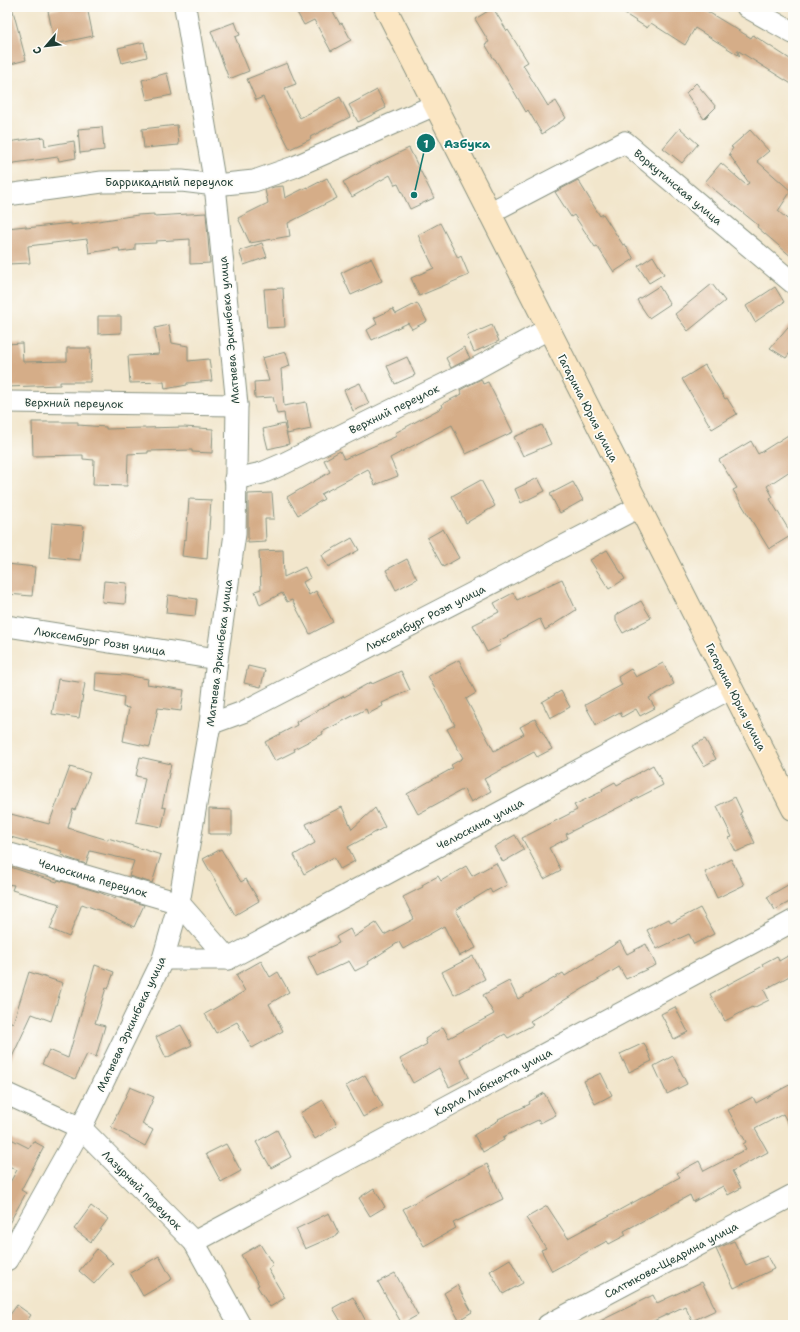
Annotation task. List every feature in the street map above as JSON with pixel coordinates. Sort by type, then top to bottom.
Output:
[{"type":"main road","name":"Гагарина Юрия улица","points":[[385,7],[793,809]]},
{"type":"street","name":"Матыева Эркинбека улица","points":[[7,1260],[81,1128],[163,959],[179,903],[210,724],[217,659],[235,534],[237,405],[215,185],[185,7]]},
{"type":"street","points":[[747,7],[793,33]]},
{"type":"street","name":"Баррикадный переулок","points":[[7,195],[102,182],[182,181],[215,185],[254,181],[275,175],[435,105]]},
{"type":"street","name":"Воркутинская улица","points":[[489,213],[625,142],[793,283]]},
{"type":"street","name":"Верхний переулок","points":[[235,479],[262,473],[283,464],[475,369],[548,329]]},
{"type":"street","name":"Верхний переулок","points":[[7,402],[237,405]]},
{"type":"street","name":"Люксембург Розы улица","points":[[210,724],[243,712],[639,507]]},
{"type":"street","name":"Люксембург Розы улица","points":[[7,626],[217,659]]},
{"type":"street","name":"Челюскина улица","points":[[163,959],[228,959],[731,688]]},
{"type":"street","name":"Челюскина переулок","points":[[7,853],[179,903]]},
{"type":"street","points":[[179,903],[228,959]]},
{"type":"street","name":"Карла Либкнехта улица","points":[[194,1242],[793,922]]},
{"type":"street","name":"Лазурный переулок","points":[[7,1094],[81,1128],[194,1242],[240,1325]]},
{"type":"street","name":"Салтыкова-Щедрина улица","points":[[548,1325],[793,1195]]},
{"type":"building","points":[[7,7],[12,7],[26,60],[7,65]]},
{"type":"building","points":[[65,7],[87,7],[93,36],[55,44],[48,11]]},
{"type":"building","points":[[294,7],[337,7],[332,10],[340,24],[342,23],[351,40],[331,51],[314,20],[304,25]]},
{"type":"building","points":[[614,7],[700,7],[751,38],[753,35],[793,61],[793,85],[737,50],[740,56],[695,28],[685,45],[651,23],[647,28]]},
{"type":"building","points":[[493,8],[528,62],[523,65],[548,106],[556,101],[566,118],[542,134],[528,110],[526,112],[485,44],[489,42],[475,19]]},
{"type":"building","points":[[235,22],[240,35],[235,37],[249,71],[229,79],[211,31]]},
{"type":"building","points":[[144,42],[147,57],[122,63],[118,48]]},
{"type":"building","points":[[287,63],[296,84],[285,88],[300,118],[340,97],[350,117],[290,149],[263,97],[256,100],[247,79]]},
{"type":"building","points":[[167,73],[172,95],[147,100],[142,80]]},
{"type":"building","points":[[696,83],[716,107],[704,119],[686,93]]},
{"type":"building","points":[[377,90],[386,108],[358,122],[349,105]]},
{"type":"building","points":[[177,125],[179,145],[144,148],[142,129]]},
{"type":"building","points":[[102,127],[104,150],[80,153],[78,129]]},
{"type":"building","points":[[680,128],[698,144],[682,163],[663,148]]},
{"type":"building","points":[[750,130],[769,151],[757,161],[791,191],[778,211],[793,224],[793,258],[757,227],[758,225],[705,182],[721,163],[746,185],[749,183],[729,154],[733,148],[731,147]]},
{"type":"building","points":[[44,137],[45,146],[74,141],[76,158],[59,161],[58,157],[7,164],[7,142]]},
{"type":"building","points":[[409,148],[434,198],[410,209],[398,184],[395,185],[390,175],[352,197],[343,182]]},
{"type":"building","points":[[327,178],[337,198],[288,223],[290,236],[250,243],[238,218],[268,203],[265,190],[283,186],[285,198]]},
{"type":"building","points":[[578,180],[600,216],[603,214],[634,259],[614,272],[574,215],[571,217],[555,192]]},
{"type":"building","points":[[206,213],[210,263],[190,264],[190,239],[135,244],[135,250],[120,252],[119,248],[89,253],[87,239],[28,246],[30,263],[8,264],[7,228],[26,226],[26,228],[71,223],[71,225],[138,215],[154,214],[154,216]]},
{"type":"building","points":[[440,223],[458,258],[461,256],[469,275],[419,296],[411,278],[434,268],[418,235]]},
{"type":"building","points":[[262,243],[267,257],[244,265],[239,251]]},
{"type":"building","points":[[653,256],[664,274],[649,283],[638,266]]},
{"type":"building","points":[[371,258],[382,281],[351,295],[341,273]]},
{"type":"building","points":[[712,284],[725,301],[688,331],[675,314]]},
{"type":"building","points":[[659,286],[670,304],[649,318],[637,300]]},
{"type":"building","points":[[775,287],[784,302],[755,322],[746,306]]},
{"type":"building","points":[[283,288],[285,327],[267,328],[264,289]]},
{"type":"building","points":[[417,303],[427,321],[412,329],[408,323],[372,340],[367,330],[377,324],[374,318],[393,309],[396,314]]},
{"type":"building","points":[[98,316],[121,316],[121,333],[98,334]]},
{"type":"building","points":[[793,321],[793,349],[786,358],[770,348]]},
{"type":"building","points":[[169,325],[172,343],[188,346],[188,361],[209,359],[212,381],[187,383],[187,385],[165,389],[164,382],[130,383],[128,356],[159,354],[155,328]]},
{"type":"building","points":[[492,325],[499,341],[474,352],[467,336]]},
{"type":"building","points":[[22,343],[23,362],[67,361],[67,348],[91,348],[90,382],[60,382],[60,385],[7,387],[7,344]]},
{"type":"building","points":[[464,347],[470,358],[451,368],[446,358]]},
{"type":"building","points":[[286,352],[290,366],[281,369],[284,406],[306,402],[311,429],[287,434],[284,413],[277,414],[273,397],[255,398],[254,382],[269,381],[262,358]]},
{"type":"building","points":[[407,357],[415,375],[395,384],[387,366]]},
{"type":"building","points":[[705,365],[725,399],[727,398],[737,414],[712,429],[682,379]]},
{"type":"building","points":[[481,379],[483,384],[488,382],[513,432],[466,454],[452,425],[390,458],[398,476],[375,485],[368,469],[321,494],[324,499],[298,515],[287,497],[330,472],[324,460],[340,451],[344,459],[397,436],[395,433],[443,407],[442,404],[462,394],[460,390]]},
{"type":"building","points":[[360,383],[369,404],[353,411],[344,390]]},
{"type":"building","points":[[32,422],[78,422],[78,425],[106,427],[106,429],[184,427],[213,429],[212,453],[192,452],[192,450],[148,451],[148,453],[128,454],[127,486],[93,485],[94,460],[83,459],[83,455],[33,456]]},
{"type":"building","points":[[284,424],[289,444],[268,449],[263,429]]},
{"type":"building","points":[[542,425],[551,444],[523,456],[514,437]]},
{"type":"building","points":[[793,432],[793,469],[767,486],[773,497],[770,499],[792,535],[769,549],[733,490],[737,488],[719,460],[751,441],[758,454]]},
{"type":"building","points":[[538,478],[545,491],[521,503],[515,489]]},
{"type":"building","points":[[481,480],[495,506],[466,523],[452,496]]},
{"type":"building","points":[[573,482],[583,500],[560,513],[550,494]]},
{"type":"building","points":[[272,493],[274,519],[265,519],[266,542],[248,543],[248,494]]},
{"type":"building","points":[[189,499],[211,500],[207,559],[182,556],[184,539],[186,540]]},
{"type":"building","points":[[52,523],[84,526],[80,560],[49,557]]},
{"type":"building","points":[[443,529],[459,558],[443,567],[427,538]]},
{"type":"building","points":[[352,538],[359,550],[328,567],[322,555]]},
{"type":"building","points":[[283,550],[284,577],[305,567],[310,578],[303,582],[309,595],[316,591],[333,622],[310,634],[292,600],[287,602],[282,593],[260,605],[255,591],[261,589],[259,551]]},
{"type":"building","points":[[607,550],[625,579],[609,589],[590,560]]},
{"type":"building","points":[[407,559],[417,579],[396,590],[386,570]]},
{"type":"building","points":[[7,564],[35,567],[32,596],[7,594]]},
{"type":"building","points":[[562,579],[576,610],[545,630],[540,619],[499,641],[501,645],[487,652],[473,625],[499,612],[494,603],[513,593],[517,600]]},
{"type":"building","points":[[104,581],[127,583],[125,604],[102,602]]},
{"type":"building","points":[[168,595],[197,599],[195,616],[166,613]]},
{"type":"building","points":[[641,601],[651,618],[623,633],[616,621],[616,615]]},
{"type":"building","points":[[459,660],[476,693],[466,699],[494,751],[524,734],[520,727],[535,719],[552,749],[537,757],[534,752],[484,779],[491,791],[471,802],[464,789],[418,814],[407,794],[453,768],[451,765],[463,758],[447,729],[455,725],[428,676]]},
{"type":"building","points":[[663,663],[674,684],[649,698],[655,708],[640,716],[636,709],[622,717],[620,712],[596,725],[585,705],[622,685],[618,677],[631,669],[636,677]]},
{"type":"building","points":[[248,666],[265,670],[261,687],[244,683]]},
{"type":"building","points":[[401,671],[410,690],[382,703],[383,706],[368,714],[366,709],[322,732],[323,734],[275,761],[265,742],[297,725],[296,722],[344,696],[371,682],[372,684]]},
{"type":"building","points":[[96,673],[125,675],[148,679],[147,684],[184,690],[181,711],[158,708],[150,747],[123,741],[129,708],[123,707],[124,697],[95,691]]},
{"type":"building","points":[[58,679],[85,683],[79,718],[52,714]]},
{"type":"building","points":[[561,691],[570,707],[550,718],[542,702]]},
{"type":"building","points":[[705,739],[716,759],[704,766],[692,746]]},
{"type":"building","points":[[140,757],[171,764],[162,807],[166,808],[162,827],[136,822],[145,778],[136,776]]},
{"type":"building","points":[[653,765],[663,785],[566,834],[568,838],[549,848],[561,870],[544,879],[522,838],[577,810],[574,805],[603,791],[602,789],[615,782],[617,785]]},
{"type":"building","points":[[70,767],[90,773],[75,810],[73,809],[68,828],[108,840],[108,838],[161,855],[152,883],[129,876],[134,861],[90,851],[86,864],[61,855],[62,851],[7,836],[7,813],[49,824]]},
{"type":"building","points":[[735,797],[742,812],[740,813],[755,843],[736,852],[729,838],[732,837],[717,806]]},
{"type":"building","points":[[342,807],[352,829],[375,808],[385,827],[348,847],[355,861],[340,869],[334,857],[304,874],[294,855],[315,843],[306,824]]},
{"type":"building","points":[[209,809],[232,810],[232,834],[209,834]]},
{"type":"building","points":[[515,835],[524,850],[503,862],[494,847]]},
{"type":"building","points":[[221,849],[241,882],[246,879],[259,901],[235,915],[203,859]]},
{"type":"building","points":[[731,859],[744,885],[717,898],[705,872]]},
{"type":"building","points":[[496,863],[507,885],[492,893],[490,889],[456,910],[476,948],[459,956],[444,926],[403,949],[399,942],[368,962],[369,964],[355,971],[349,961],[317,976],[308,957],[339,943],[336,937],[350,929],[354,937],[376,923],[384,935],[414,919],[403,897],[423,887],[422,885],[438,876],[441,881],[466,866],[472,876]]},
{"type":"building","points":[[7,866],[57,882],[58,880],[99,892],[115,899],[116,897],[144,905],[134,927],[101,911],[82,904],[69,937],[50,929],[60,904],[12,890],[14,885],[7,884]]},
{"type":"building","points":[[793,882],[793,900],[775,910],[767,897]]},
{"type":"building","points":[[700,908],[714,934],[694,944],[689,934],[657,949],[647,930],[669,919],[671,923]]},
{"type":"building","points":[[620,941],[627,954],[646,944],[656,965],[626,979],[619,967],[530,1021],[533,1025],[508,1038],[505,1034],[460,1059],[469,1077],[449,1087],[439,1068],[413,1083],[400,1059],[427,1044],[425,1039],[443,1027],[449,1038],[494,1014],[483,995],[509,981],[518,999],[563,973],[565,976]]},
{"type":"building","points":[[793,953],[793,974],[764,990],[769,1000],[725,1021],[710,994],[763,966],[762,964],[777,956],[779,961]]},
{"type":"building","points":[[473,956],[485,979],[454,995],[442,972]]},
{"type":"building","points":[[261,961],[270,977],[278,972],[289,992],[269,1004],[283,1031],[252,1048],[237,1022],[216,1033],[205,1014],[245,991],[236,975]]},
{"type":"building","points":[[95,965],[114,972],[108,989],[106,988],[95,1023],[105,1026],[96,1057],[87,1054],[75,1079],[42,1064],[49,1050],[68,1058]]},
{"type":"building","points":[[29,972],[63,983],[51,1021],[32,1014],[7,1068],[7,1020],[13,1023]]},
{"type":"building","points":[[675,1007],[688,1032],[674,1039],[661,1014]]},
{"type":"building","points":[[181,1025],[192,1045],[166,1058],[156,1037]]},
{"type":"building","points":[[644,1043],[652,1061],[629,1072],[620,1054]]},
{"type":"building","points":[[673,1056],[687,1084],[667,1094],[654,1066]]},
{"type":"building","points":[[601,1073],[612,1095],[595,1104],[584,1081]]},
{"type":"building","points":[[365,1075],[383,1106],[363,1117],[346,1086]]},
{"type":"building","points":[[793,1083],[793,1132],[783,1114],[755,1129],[768,1152],[732,1171],[741,1188],[728,1195],[723,1186],[693,1202],[690,1195],[624,1231],[626,1235],[609,1244],[607,1241],[552,1271],[541,1250],[546,1248],[526,1218],[547,1206],[568,1238],[680,1177],[677,1173],[699,1161],[704,1171],[746,1149],[743,1144],[746,1142],[728,1110],[753,1097],[756,1103]]},
{"type":"building","points":[[130,1087],[154,1097],[142,1124],[153,1130],[145,1146],[111,1127]]},
{"type":"building","points":[[544,1093],[556,1115],[540,1123],[538,1120],[503,1137],[504,1140],[483,1152],[474,1135],[499,1120],[498,1119],[530,1104],[529,1102]]},
{"type":"building","points":[[323,1100],[337,1125],[315,1139],[300,1113]]},
{"type":"building","points":[[277,1130],[291,1157],[271,1168],[256,1142]]},
{"type":"building","points":[[7,1137],[29,1148],[33,1141],[44,1147],[21,1190],[26,1193],[7,1227],[7,1182],[9,1184],[17,1170],[7,1165]]},
{"type":"building","points":[[226,1144],[241,1171],[221,1182],[206,1154]]},
{"type":"building","points":[[487,1164],[503,1199],[453,1223],[456,1228],[424,1246],[403,1209]]},
{"type":"building","points":[[374,1188],[385,1207],[370,1216],[359,1198]]},
{"type":"building","points":[[91,1206],[108,1219],[91,1242],[74,1229]]},
{"type":"building","points":[[329,1213],[339,1234],[305,1249],[296,1229]]},
{"type":"building","points":[[734,1241],[746,1265],[767,1256],[774,1269],[734,1288],[716,1249]]},
{"type":"building","points":[[260,1244],[273,1265],[268,1269],[285,1298],[270,1307],[241,1255]]},
{"type":"building","points":[[97,1249],[113,1263],[94,1284],[79,1271]]},
{"type":"building","points":[[159,1256],[172,1279],[143,1296],[130,1273]]},
{"type":"building","points":[[510,1259],[523,1283],[503,1294],[490,1271]]},
{"type":"building","points":[[395,1273],[418,1315],[402,1324],[378,1282]]},
{"type":"building","points":[[702,1282],[716,1310],[692,1321],[685,1306],[645,1325],[592,1325],[653,1295],[657,1303]]},
{"type":"building","points":[[457,1285],[472,1312],[459,1320],[444,1293]]},
{"type":"building","points":[[353,1297],[368,1325],[343,1325],[333,1308]]},
{"type":"building","points":[[17,1305],[31,1315],[24,1325],[16,1325],[7,1319]]},
{"type":"place","name":"Азбука","points":[[414,195]]}]
